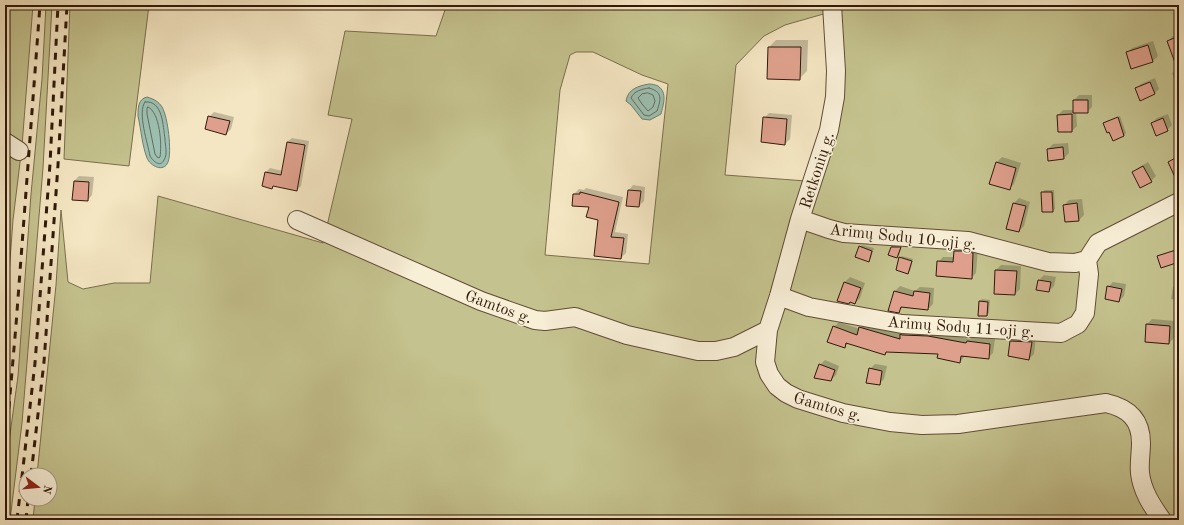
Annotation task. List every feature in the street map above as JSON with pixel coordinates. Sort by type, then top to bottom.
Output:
[{"type":"street","name":"Retkonių g.","points":[[768,330],[800,220],[829,130],[835,97],[836,71],[832,5]]},
{"type":"street","points":[[1087,260],[1098,243],[1179,202]]},
{"type":"street","name":"Gamtos g.","points":[[297,220],[480,301],[535,320],[545,321],[575,317],[627,335],[698,350],[710,351],[734,347],[768,330]]},
{"type":"street","name":"Arimų Sodų 10-oji g.","points":[[800,220],[829,230],[844,232],[968,241],[1048,262],[1075,263],[1087,260]]},
{"type":"street","name":"Arimų Sodų 11-oji g.","points":[[779,296],[809,307],[902,324],[1061,333],[1078,324],[1085,313],[1088,274],[1087,260]]},
{"type":"street","name":"Gamtos g.","points":[[768,330],[764,362],[769,374],[777,386],[786,393],[798,399],[843,413],[890,422],[951,424],[1106,402],[1118,406],[1129,412],[1137,423],[1141,440],[1140,474],[1145,493],[1162,520]]},
{"type":"shaded area","points":[[5,5],[33,5],[22,146],[13,220],[5,328]]},
{"type":"shaded area","points":[[46,5],[52,5],[43,168],[22,423],[10,520],[5,520],[5,471],[18,376],[31,194],[42,79]]},
{"type":"shaded area","points":[[70,5],[149,5],[129,166],[64,159]]},
{"type":"shaded area","points":[[446,5],[826,5],[827,13],[785,25],[764,36],[736,65],[725,175],[806,181],[762,329],[767,386],[891,427],[1109,410],[1128,418],[1152,520],[33,520],[34,507],[58,507],[58,467],[38,467],[56,285],[61,210],[68,282],[83,289],[114,283],[150,283],[158,196],[323,243],[352,119],[328,115],[345,31],[436,36]],"holes":[[[576,52],[593,52],[642,75],[668,84],[649,264],[545,255],[560,90],[570,55]]]},
{"type":"shaded area","points":[[839,5],[1179,5],[1179,520],[1173,520],[1152,491],[1148,475],[1141,415],[1077,401],[931,418],[871,413],[801,395],[787,386],[776,373],[771,360],[772,339],[811,208]]},
{"type":"water","points":[[649,84],[653,84],[661,89],[664,96],[661,114],[650,120],[642,119],[626,101],[631,91]]},
{"type":"water","points":[[147,97],[154,100],[162,107],[169,134],[170,151],[168,162],[160,168],[151,164],[147,158],[138,116],[139,104],[144,98]]},
{"type":"building","points":[[1179,36],[1179,71],[1178,71],[1167,41]]},
{"type":"building","points":[[1148,45],[1153,62],[1131,69],[1126,52]]},
{"type":"building","points":[[768,47],[801,47],[800,80],[767,79]]},
{"type":"building","points":[[1150,82],[1155,94],[1140,101],[1135,88]]},
{"type":"building","points":[[1073,100],[1088,100],[1088,113],[1073,113]]},
{"type":"building","points":[[1072,114],[1072,132],[1058,132],[1057,115]]},
{"type":"building","points":[[208,116],[230,121],[226,135],[205,129]]},
{"type":"building","points":[[763,117],[787,119],[785,145],[761,142]]},
{"type":"building","points":[[1118,117],[1124,136],[1113,141],[1109,132],[1107,133],[1103,123]]},
{"type":"building","points":[[1163,118],[1168,131],[1156,136],[1151,123]]},
{"type":"building","points":[[287,142],[305,145],[297,191],[273,186],[272,189],[262,186],[265,172],[281,175]]},
{"type":"building","points":[[1063,147],[1064,159],[1048,161],[1047,149]]},
{"type":"building","points":[[1179,156],[1179,186],[1168,162]]},
{"type":"building","points":[[996,162],[1016,168],[1010,190],[989,184]]},
{"type":"building","points":[[1143,166],[1152,182],[1140,188],[1132,172]]},
{"type":"building","points":[[74,181],[89,182],[88,201],[72,200]]},
{"type":"building","points":[[628,190],[641,191],[639,207],[626,206]]},
{"type":"building","points":[[580,192],[619,202],[611,237],[624,238],[621,259],[594,256],[598,220],[586,217],[589,207],[572,206],[573,194],[580,194]]},
{"type":"building","points":[[1041,192],[1052,192],[1053,212],[1042,212]]},
{"type":"building","points":[[1013,203],[1026,206],[1019,232],[1006,229]]},
{"type":"building","points":[[1077,203],[1079,221],[1065,222],[1063,205]]},
{"type":"building","points":[[859,246],[872,251],[869,262],[855,257]]},
{"type":"building","points":[[891,247],[901,247],[897,258],[888,255]]},
{"type":"building","points":[[1179,249],[1179,262],[1161,268],[1157,256]]},
{"type":"building","points":[[954,251],[966,251],[973,253],[972,279],[936,276],[937,261],[953,262]]},
{"type":"building","points":[[899,257],[912,261],[908,274],[896,270]]},
{"type":"building","points":[[995,270],[1017,271],[1015,295],[994,294]]},
{"type":"building","points":[[1038,280],[1051,282],[1049,292],[1036,290]]},
{"type":"building","points":[[844,282],[861,288],[855,304],[837,301]]},
{"type":"building","points":[[1107,286],[1122,289],[1119,302],[1105,299]]},
{"type":"building","points":[[894,291],[913,296],[914,291],[930,293],[928,310],[901,307],[899,313],[888,311]]},
{"type":"building","points":[[979,301],[988,302],[987,316],[978,316]]},
{"type":"building","points":[[1146,324],[1170,326],[1169,344],[1145,342]]},
{"type":"building","points":[[833,326],[857,335],[859,327],[900,339],[900,334],[928,336],[966,343],[967,341],[990,344],[989,359],[961,356],[960,363],[937,358],[938,354],[886,352],[885,355],[846,343],[845,348],[827,342]]},
{"type":"building","points":[[1010,341],[1032,342],[1029,360],[1008,356]]},
{"type":"building","points":[[819,364],[835,370],[831,381],[814,378]]},
{"type":"building","points":[[869,368],[882,371],[880,385],[866,383]]},
{"type":"railway","points":[[5,436],[8,418],[16,325],[40,5]]},
{"type":"railway","points":[[17,520],[35,363],[50,164],[58,5]]},
{"type":"railway","points":[[32,467],[44,362],[58,165],[67,5]]},
{"type":"railway","points":[[26,520],[27,507]]}]
